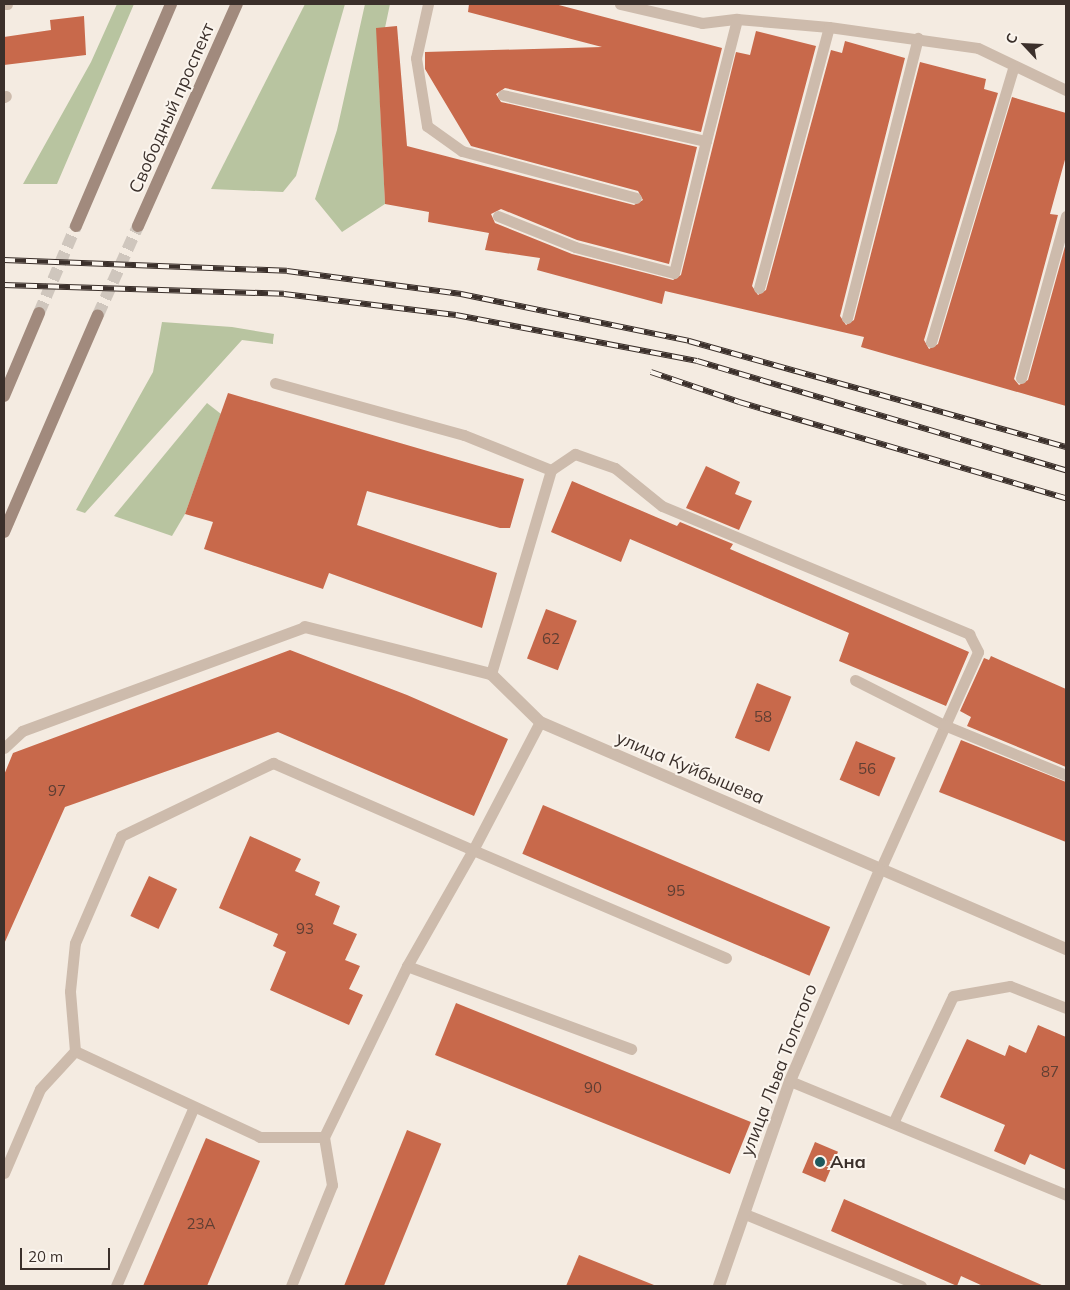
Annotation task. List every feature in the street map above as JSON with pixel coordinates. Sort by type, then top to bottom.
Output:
[{"type":"main road","points":[[76,226],[171,4]]},
{"type":"main road","name":"Свободный проспект","points":[[138,226],[236,4]]},
{"type":"main road","points":[[4,396],[39,313]]},
{"type":"main road","points":[[4,532],[98,315]]},
{"type":"street","points":[[305,627],[491,674]]},
{"type":"street","name":"улица Куйбышева","points":[[491,674],[540,722],[1066,949]]},
{"type":"street","name":"улица Льва Толстого","points":[[719,1286],[790,1081],[880,870]]},
{"type":"lane","points":[[428,4],[416,58],[427,126],[462,151],[636,198]]},
{"type":"lane","points":[[620,4],[702,23],[737,19],[829,27],[918,38],[978,48],[1066,90]]},
{"type":"lane","points":[[498,216],[575,247],[674,273],[737,19]]},
{"type":"lane","points":[[759,288],[829,27]]},
{"type":"lane","points":[[847,318],[918,38]]},
{"type":"lane","points":[[931,342],[1014,66]]},
{"type":"lane","points":[[502,95],[706,141]]},
{"type":"lane","points":[[1021,378],[1066,216]]},
{"type":"lane","points":[[275,383],[464,435],[551,470]]},
{"type":"lane","points":[[491,674],[551,470],[575,454],[615,468],[662,506],[969,634],[978,652],[880,870]]},
{"type":"lane","points":[[4,748],[22,731],[305,627]]},
{"type":"lane","points":[[855,680],[944,726],[1066,775]]},
{"type":"lane","points":[[291,1286],[332,1185],[324,1137],[407,966],[473,850],[540,722]]},
{"type":"lane","points":[[4,1173],[40,1089],[75,1051],[70,991],[75,943],[121,836],[273,763],[726,958]]},
{"type":"lane","points":[[407,966],[631,1049]]},
{"type":"lane","points":[[893,1124],[953,996],[1010,986],[1066,1008]]},
{"type":"lane","points":[[75,1051],[260,1136],[324,1137]]},
{"type":"lane","points":[[790,1081],[1066,1195]]},
{"type":"lane","points":[[116,1286],[194,1107]]},
{"type":"lane","points":[[745,1214],[921,1286]]},
{"type":"green space","points":[[117,4],[134,4],[57,184],[23,184],[91,62]]},
{"type":"green space","points":[[305,4],[345,4],[296,176],[283,192],[211,189]]},
{"type":"green space","points":[[365,4],[390,4],[378,61],[385,204],[342,232],[315,199],[337,130]]},
{"type":"green space","points":[[162,322],[232,327],[274,334],[273,344],[242,340],[85,513],[76,510],[153,372]]},
{"type":"green space","points":[[207,403],[221,414],[185,514],[172,536],[114,516]]},
{"type":"building","points":[[469,4],[555,4],[722,48],[701,132],[505,88],[496,94],[501,102],[697,147],[669,264],[577,240],[501,209],[491,214],[495,223],[572,254],[673,280],[681,275],[736,52],[750,55],[756,31],[816,46],[752,286],[758,295],[766,290],[831,50],[842,53],[845,41],[905,58],[840,316],[846,325],[854,320],[920,62],[986,79],[984,89],[998,93],[924,340],[929,349],[938,344],[1012,97],[1066,113],[1066,156],[1050,214],[1058,215],[1014,379],[1019,385],[1028,380],[1066,243],[1066,406],[861,347],[864,337],[665,291],[662,304],[537,270],[540,258],[485,250],[489,233],[428,222],[429,212],[385,204],[376,28],[397,26],[407,146],[634,205],[643,200],[638,191],[471,146],[425,69],[425,52],[602,47],[468,12]]},
{"type":"building","points":[[84,16],[86,55],[4,65],[4,37],[51,30],[50,20]]},
{"type":"building","points":[[228,393],[524,479],[510,528],[500,528],[367,491],[357,525],[497,573],[482,628],[329,573],[323,589],[204,549],[213,522],[185,514]]},
{"type":"building","points":[[706,466],[740,482],[735,494],[752,501],[739,530],[686,508]]},
{"type":"building","points":[[572,481],[677,526],[680,522],[733,544],[730,549],[969,652],[946,706],[839,661],[849,633],[630,539],[621,562],[551,532]]},
{"type":"building","points":[[546,609],[577,621],[558,670],[527,658]]},
{"type":"building","points":[[290,650],[407,695],[508,739],[474,816],[278,732],[65,807],[4,944],[4,775],[13,753]]},
{"type":"building","points":[[991,656],[1066,689],[1066,767],[967,726],[971,717],[960,711],[984,658],[989,660]]},
{"type":"building","points":[[757,683],[791,697],[769,752],[735,738]]},
{"type":"building","points":[[961,740],[1066,782],[1066,842],[939,792]]},
{"type":"building","points":[[856,741],[896,758],[879,796],[840,780]]},
{"type":"building","points":[[543,805],[830,927],[809,976],[522,854]]},
{"type":"building","points":[[250,836],[301,859],[295,871],[320,882],[315,895],[340,906],[333,924],[357,934],[345,960],[360,966],[349,989],[363,995],[349,1025],[270,990],[286,952],[273,946],[278,934],[219,908]]},
{"type":"building","points":[[149,876],[177,889],[159,929],[130,916]]},
{"type":"building","points":[[456,1003],[751,1122],[730,1174],[435,1055]]},
{"type":"building","points":[[1038,1025],[1066,1037],[1066,1170],[1030,1154],[1025,1165],[994,1151],[1005,1125],[940,1097],[967,1039],[1005,1056],[1009,1045],[1026,1053]]},
{"type":"building","points":[[407,1130],[441,1144],[384,1286],[344,1286]]},
{"type":"building","points":[[206,1138],[260,1161],[207,1286],[143,1286]]},
{"type":"building","name":"Ана","points":[[815,1142],[838,1152],[825,1182],[802,1172]]},
{"type":"building","points":[[844,1199],[1044,1286],[983,1286],[961,1276],[957,1286],[831,1231]]},
{"type":"building","points":[[579,1255],[654,1285],[654,1286],[566,1286]]},
{"type":"tunnel","points":[[39,313],[76,226]]},
{"type":"tunnel","points":[[98,315],[138,226]]},
{"type":"railway","points":[[4,260],[287,271],[461,294],[689,341],[1066,447]]},
{"type":"railway","points":[[4,285],[284,294],[456,315],[697,361],[1066,470]]},
{"type":"railway","points":[[651,372],[739,402],[1066,498]]},
{"type":"place","name":"Ана","points":[[820,1162]]}]
